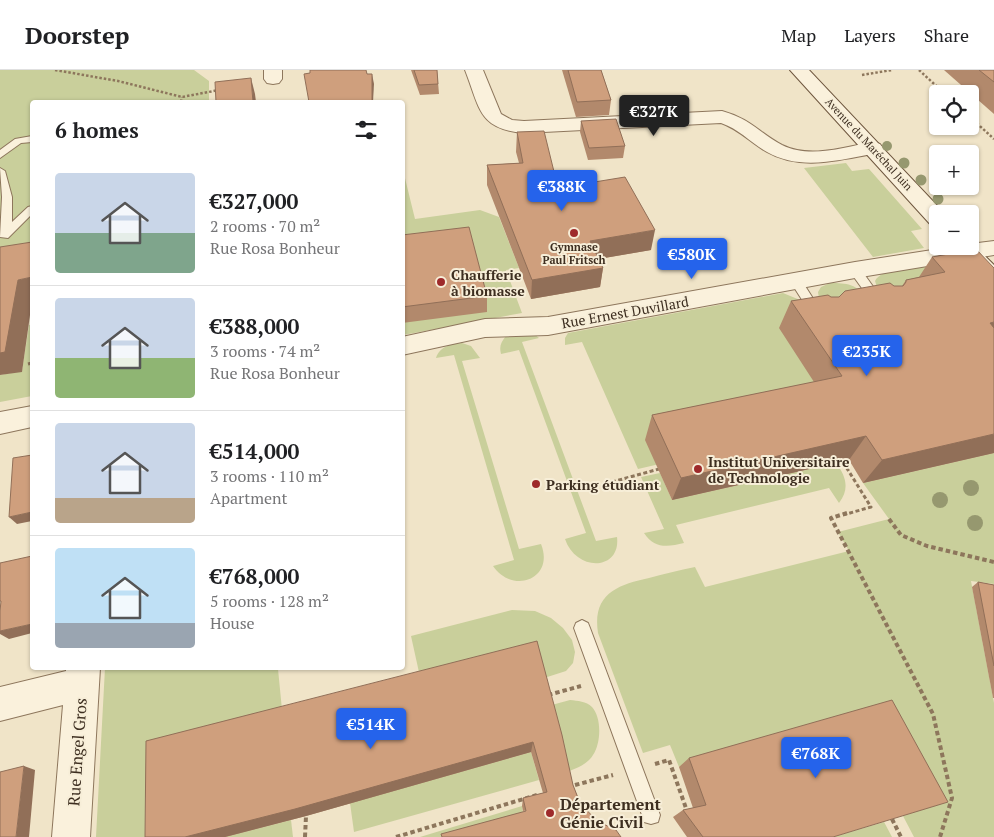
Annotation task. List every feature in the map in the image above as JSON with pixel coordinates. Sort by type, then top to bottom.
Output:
[{"type":"street","points":[[474,70],[493,116],[508,125],[524,127],[722,117],[749,128],[776,149],[801,157],[826,156],[873,148]]},
{"type":"street","name":"Avenue du Maréchal Juin","points":[[800,70],[929,209]]},
{"type":"street","name":"Rue Ernest Duvillard","points":[[979,249],[994,248]]},
{"type":"street","name":"Rue Ernest Duvillard","points":[[405,346],[426,342],[448,334],[517,324],[548,326],[934,255]]},
{"type":"street","points":[[971,255],[994,279]]},
{"type":"street","points":[[0,423],[30,417]]},
{"type":"street","points":[[0,704],[82,676]]},
{"type":"street","name":"Rue Engel Gros","points":[[71,837],[82,676]]},
{"type":"lane","points":[[0,155],[18,141],[30,139]]},
{"type":"lane","points":[[0,171],[7,197],[3,236]]},
{"type":"lane","points":[[3,236],[30,212]]},
{"type":"lane","points":[[855,270],[882,308]]},
{"type":"lane","points":[[796,281],[821,320]]},
{"type":"lane","points":[[582,628],[651,815]]},
{"type":"path","points":[[55,70],[118,81],[182,97],[219,90]]},
{"type":"path","points":[[862,75],[892,70]]},
{"type":"path","points":[[919,70],[935,85]]},
{"type":"path","points":[[979,125],[994,139]]},
{"type":"path","points":[[843,462],[872,507],[831,518],[933,714],[952,798],[940,837]]},
{"type":"path","points":[[612,482],[658,469]]},
{"type":"path","points":[[889,519],[901,536],[914,538],[927,546],[994,562]]},
{"type":"path","points":[[545,696],[600,680]]},
{"type":"path","points":[[396,837],[537,795]]},
{"type":"path","points":[[305,837],[306,816]]},
{"type":"path","points":[[892,819],[901,837]]},
{"type":"green space","points":[[0,70],[194,70],[209,81],[209,100],[30,100],[30,266],[0,275]]},
{"type":"green space","points":[[846,163],[852,171],[869,169],[922,229],[911,231],[924,248],[873,257],[804,168]]},
{"type":"green space","points":[[405,178],[415,219],[480,210],[499,217],[519,268],[506,270],[522,313],[405,335]]},
{"type":"green space","points":[[930,264],[927,299],[877,287],[875,281],[884,273]]},
{"type":"green space","points":[[830,283],[851,285],[867,298],[819,299],[818,292],[821,287]]},
{"type":"green space","points":[[783,293],[800,300],[840,422],[638,469],[582,342],[565,345],[565,338],[568,333]]},
{"type":"green space","points":[[30,325],[30,396],[0,402],[0,375],[22,371]]},
{"type":"green space","points":[[534,334],[539,338],[522,342],[596,541],[617,537],[616,548],[612,556],[605,561],[597,563],[587,562],[571,550],[565,539],[586,533],[519,350],[501,354],[501,344],[506,336]]},
{"type":"green space","points":[[462,343],[471,346],[480,358],[462,361],[519,549],[541,544],[544,556],[542,566],[537,574],[530,579],[521,581],[511,580],[501,575],[493,566],[514,560],[454,355],[436,358],[443,348]]},
{"type":"green space","points":[[994,453],[994,584],[971,581],[994,703],[994,837],[914,837],[903,816],[923,809],[871,712],[679,767],[670,745],[643,753],[598,633],[597,620],[599,609],[603,600],[609,594],[627,584],[695,567],[705,587],[849,551],[838,532],[889,519],[863,483]]},
{"type":"green space","points":[[836,463],[844,478],[846,488],[839,503],[829,488],[676,525],[684,543],[662,546],[652,542],[644,533],[664,529],[641,477],[660,473],[672,500]]},
{"type":"green space","points":[[512,610],[535,611],[551,618],[563,628],[572,640],[575,652],[573,663],[566,671],[541,679],[422,686],[411,636]]},
{"type":"green space","points":[[105,670],[278,670],[283,720],[166,793],[145,797],[145,837],[96,837]]},
{"type":"green space","points":[[570,700],[585,702],[592,707],[598,717],[599,737],[596,750],[590,758],[580,766],[564,773],[548,706]]},
{"type":"green space","points":[[531,752],[539,780],[354,832],[350,803]]},
{"type":"green space","points":[[522,806],[524,818],[455,837],[420,837]]},
{"type":"green space","points":[[291,820],[293,837],[224,837]]},
{"type":"green space","points":[[884,822],[892,837],[833,837]]},
{"type":"building","points":[[310,70],[366,70],[367,74],[372,74],[372,100],[309,100],[304,74],[310,73]]},
{"type":"building","points":[[414,70],[437,70],[438,84],[419,85]]},
{"type":"building","points":[[568,70],[601,70],[611,100],[577,102]]},
{"type":"building","points":[[979,70],[994,70],[994,82]]},
{"type":"building","points":[[251,78],[253,100],[216,100],[215,82]]},
{"type":"building","points":[[616,119],[625,146],[589,148],[581,121]]},
{"type":"building","points":[[544,131],[558,188],[625,177],[655,230],[590,241],[603,268],[532,280],[487,165],[523,163],[517,132]]},
{"type":"building","name":"Chaufferie à biomasse","points":[[469,227],[487,296],[405,307],[405,235]]},
{"type":"building","points":[[30,242],[30,277],[18,280],[5,352],[0,353],[0,247]]},
{"type":"building","points":[[979,252],[994,268],[994,322],[990,323],[994,328],[994,434],[882,460],[866,436],[681,478],[652,415],[842,376],[791,301],[828,295],[839,297],[845,291],[890,283],[894,286],[903,286],[906,280],[945,272],[932,257],[943,255],[979,255]]},
{"type":"building","points":[[30,455],[30,512],[9,517],[13,458]]},
{"type":"building","points":[[30,556],[30,624],[0,631],[0,563]]},
{"type":"building","points":[[978,582],[994,585],[994,666]]},
{"type":"building","points":[[537,641],[573,785],[580,803],[597,821],[616,830],[621,837],[442,837],[441,834],[526,811],[523,798],[547,792],[533,742],[295,809],[185,837],[145,837],[146,741]]},
{"type":"building","points":[[892,700],[948,802],[833,837],[703,837],[683,810],[706,805],[689,758]]},
{"type":"building","points":[[24,766],[16,837],[0,837],[0,772]]},
{"type":"place","name":"Gymnase Paul Fritsch","points":[[574,233]]},
{"type":"place","name":"Chaufferie à biomasse","points":[[441,282]]},
{"type":"place","name":"Institut Universitaire de Technologie","points":[[698,469]]},
{"type":"place","name":"Parking étudiant","points":[[536,484]]},
{"type":"place","name":"Département Génie Civil","points":[[550,813]]}]
